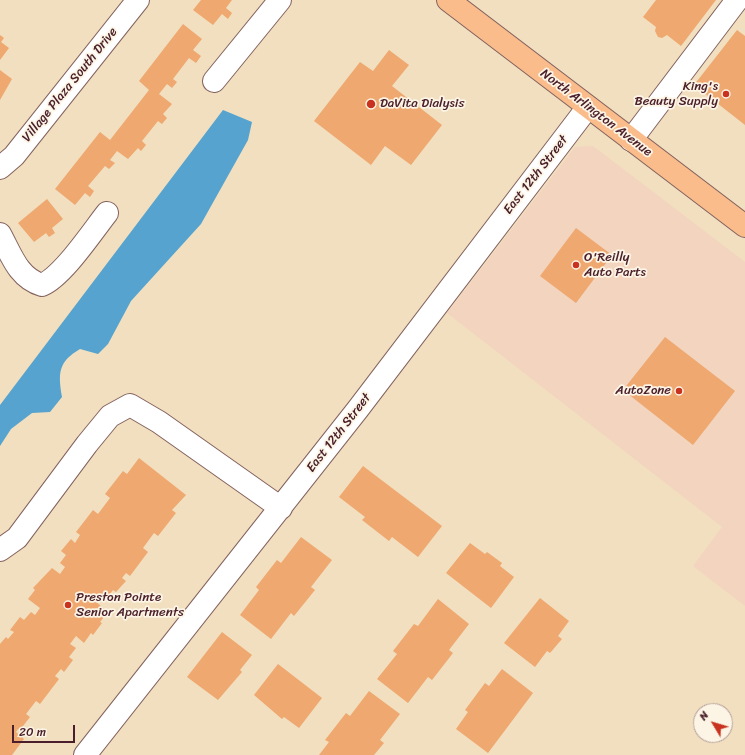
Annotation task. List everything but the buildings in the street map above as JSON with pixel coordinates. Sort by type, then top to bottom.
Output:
[{"type":"main road","name":"North Arlington Avenue","points":[[448,0],[745,226]]},
{"type":"street","name":"Village Plaza South Drive","points":[[0,168],[14,156],[138,0]]},
{"type":"street","points":[[214,81],[280,0]]},
{"type":"street","points":[[631,140],[737,0]]},
{"type":"street","name":"East 12th Street","points":[[85,755],[153,667],[281,508],[588,107]]},
{"type":"street","points":[[0,234],[20,271],[26,278],[42,286],[50,282],[60,272],[107,213]]},
{"type":"street","points":[[0,550],[17,538],[86,444],[110,416],[130,405],[160,422],[281,508]]},
{"type":"shaded area","points":[[593,146],[745,262],[745,606],[693,566],[722,527],[447,313],[575,147]]},
{"type":"water","points":[[223,110],[252,122],[248,140],[201,224],[131,301],[108,344],[98,354],[80,349],[67,359],[61,369],[60,375],[62,397],[50,412],[32,413],[11,429],[0,446],[0,405]]},
{"type":"place","name":"King's Beauty Supply","points":[[726,94]]},
{"type":"place","name":"DaVita Dialysis","points":[[371,104]]},
{"type":"place","name":"O'Reilly Auto Parts","points":[[576,265]]},
{"type":"place","name":"AutoZone","points":[[679,391]]},
{"type":"place","name":"Preston Pointe Senior Apartments","points":[[68,605]]}]
